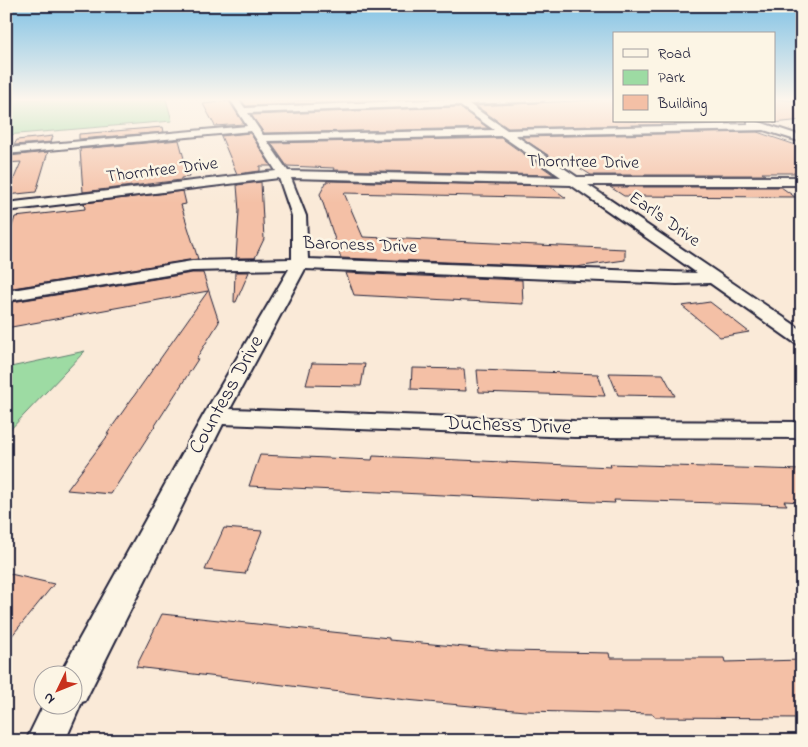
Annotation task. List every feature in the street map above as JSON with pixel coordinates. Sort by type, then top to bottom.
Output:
[{"type":"street","points":[[6,151],[135,134]]},
{"type":"street","points":[[257,134],[284,174],[299,216],[300,264]]},
{"type":"street","name":"Earl's Drive","points":[[509,134],[802,339]]},
{"type":"street","points":[[786,134],[802,139]]},
{"type":"street","name":"Thorntree Drive","points":[[6,207],[284,174],[577,181],[802,181]]},
{"type":"street","name":"Baroness Drive","points":[[6,296],[192,266],[300,264],[677,279],[714,278]]},
{"type":"street","name":"Countess Drive","points":[[82,669],[214,416],[300,264]]},
{"type":"street","name":"Duchess Drive","points":[[214,416],[574,429],[802,430]]},
{"type":"street","points":[[45,741],[59,714]]},
{"type":"green space","points":[[85,351],[6,434],[6,368]]},
{"type":"building","points":[[79,134],[81,134],[141,134],[79,139]]},
{"type":"building","points":[[251,134],[271,166],[260,166],[260,171],[237,174],[221,136]]},
{"type":"building","points":[[763,134],[802,147],[802,173],[762,173],[765,175],[591,175],[565,159],[561,164],[521,137]]},
{"type":"building","points":[[53,136],[51,142],[14,145],[17,140]]},
{"type":"building","points":[[501,138],[554,175],[333,170],[334,168],[287,166],[271,143]]},
{"type":"building","points":[[179,140],[189,177],[181,178],[181,180],[83,192],[80,149]]},
{"type":"building","points":[[48,152],[36,192],[7,195],[21,162],[6,163],[9,156]]},
{"type":"building","points":[[327,181],[550,186],[566,198],[344,193],[363,237],[625,249],[625,260],[576,267],[341,258],[320,194]]},
{"type":"building","points":[[261,182],[264,239],[255,258],[236,258],[239,211],[237,185]]},
{"type":"building","points":[[610,187],[781,187],[795,197],[624,196]]},
{"type":"building","points":[[183,191],[186,204],[181,205],[198,259],[6,289],[6,245],[15,217],[85,209],[84,203]]},
{"type":"building","points":[[235,272],[249,272],[236,302],[234,302]]},
{"type":"building","points":[[192,273],[203,273],[219,322],[196,359],[198,359],[111,494],[67,490],[109,434],[107,434],[208,291],[6,328],[6,303]]},
{"type":"building","points":[[346,273],[522,280],[523,304],[354,295]]},
{"type":"building","points":[[710,302],[749,332],[720,337],[682,306]]},
{"type":"building","points":[[312,363],[365,364],[361,386],[306,385]]},
{"type":"building","points":[[412,368],[464,369],[466,391],[411,389]]},
{"type":"building","points":[[477,370],[598,374],[605,396],[479,392]]},
{"type":"building","points":[[609,373],[663,374],[675,396],[618,395]]},
{"type":"building","points":[[260,455],[372,460],[373,456],[611,467],[610,464],[802,470],[802,502],[784,501],[787,505],[614,500],[615,503],[249,486]]},
{"type":"building","points":[[224,528],[262,531],[245,574],[205,570]]},
{"type":"building","points":[[6,573],[54,584],[6,643]]},
{"type":"building","points":[[162,614],[389,638],[389,640],[508,651],[609,653],[610,658],[724,658],[725,662],[802,660],[802,718],[655,717],[653,714],[525,711],[406,700],[136,667]]}]
